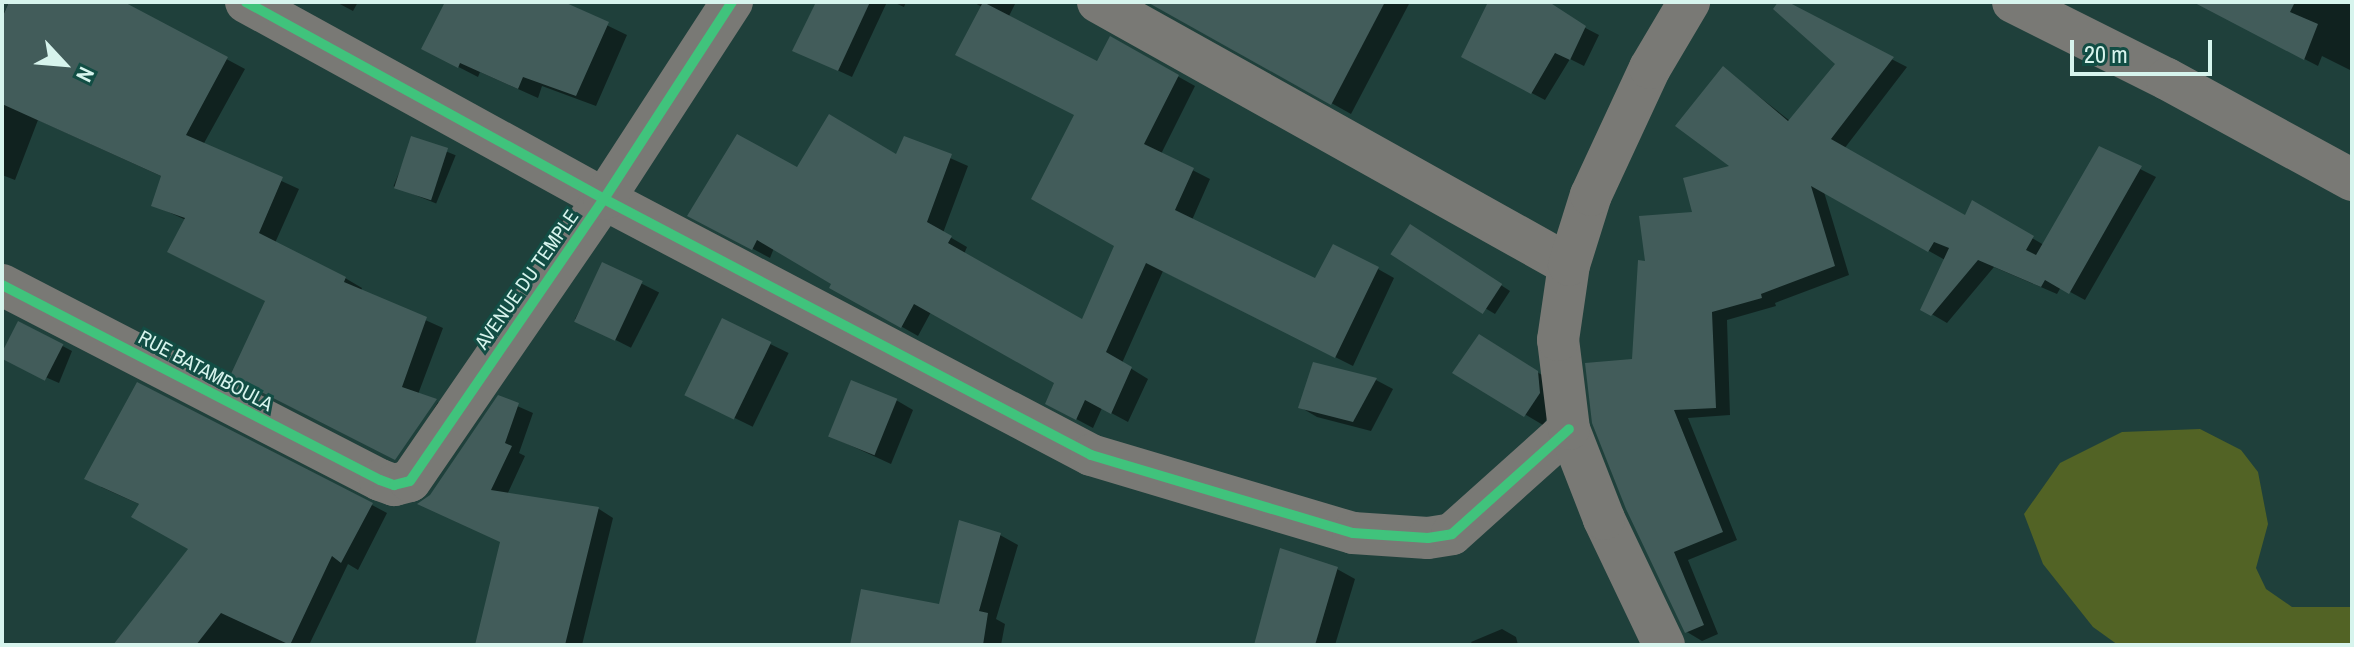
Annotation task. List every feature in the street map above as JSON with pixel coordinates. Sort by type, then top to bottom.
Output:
[{"type":"street","points":[[246,2],[604,199],[1091,455],[1353,533],[1428,538],[1452,534],[1569,429]]},
{"type":"street","name":"AVENUE DU TEMPLE","points":[[394,485],[410,481],[604,199],[732,2]]},
{"type":"street","points":[[1098,2],[1569,265]]},
{"type":"street","points":[[1664,645],[1604,519],[1569,429],[1558,340],[1569,265],[1591,195],[1650,68],[1689,2]]},
{"type":"street","points":[[2013,2],[2167,79],[2352,180]]},
{"type":"street","name":"RUE BATAMBOULA","points":[[2,285],[394,485]]},
{"type":"green space","points":[[2200,429],[2241,450],[2258,472],[2268,524],[2256,568],[2266,589],[2292,607],[2352,607],[2352,645],[2118,645],[2093,627],[2043,564],[2024,514],[2060,463],[2122,432]]},
{"type":"building","points":[[9,2],[124,2],[228,57],[186,135],[283,177],[259,233],[346,277],[344,282],[427,317],[402,387],[437,399],[395,460],[230,376],[265,301],[167,252],[185,218],[151,206],[161,176],[2,104],[2,18]]},
{"type":"building","points":[[445,2],[564,2],[609,22],[576,96],[523,77],[518,89],[460,63],[458,68],[421,49]]},
{"type":"building","points":[[816,2],[870,2],[838,71],[792,51]]},
{"type":"building","points":[[983,2],[1097,61],[1110,36],[1179,75],[1144,144],[1194,168],[1175,210],[1315,278],[1333,244],[1379,267],[1335,358],[1146,263],[1106,352],[1132,367],[1111,414],[1085,400],[1076,420],[1045,404],[1054,383],[914,304],[901,328],[829,288],[831,284],[757,240],[752,250],[687,216],[737,134],[797,167],[829,114],[896,154],[904,136],[952,154],[927,222],[952,236],[948,243],[1082,319],[1114,246],[1031,199],[1074,115],[955,55]]},
{"type":"building","points":[[1147,2],[1385,2],[1331,105]]},
{"type":"building","points":[[1488,2],[1549,2],[1586,26],[1570,60],[1555,53],[1531,94],[1461,57]]},
{"type":"building","points":[[1778,2],[1788,2],[1894,57],[1831,139],[1965,215],[1972,200],[2034,236],[2026,250],[2036,255],[2099,146],[2142,166],[2069,294],[2045,280],[2041,287],[1978,260],[1931,316],[1920,310],[1949,248],[1934,242],[1928,252],[1811,186],[1835,266],[1761,294],[1762,298],[1712,312],[1716,408],[1674,410],[1723,532],[1674,552],[1704,625],[1685,633],[1626,509],[1592,423],[1585,363],[1632,359],[1638,260],[1645,261],[1639,216],[1692,212],[1683,178],[1729,166],[1675,126],[1723,66],[1788,121],[1835,64],[1773,9]]},
{"type":"building","points":[[2193,2],[2295,2],[2290,12],[2318,24],[2304,60]]},
{"type":"building","points":[[411,136],[448,148],[431,200],[394,188]]},
{"type":"building","points":[[1410,224],[1502,284],[1483,314],[1390,254]]},
{"type":"building","points":[[602,262],[643,281],[615,341],[574,322]]},
{"type":"building","points":[[722,318],[771,342],[734,419],[684,395]]},
{"type":"building","points":[[18,321],[63,344],[45,381],[2,359],[2,352]]},
{"type":"building","points":[[1479,334],[1538,371],[1540,393],[1524,417],[1452,373]]},
{"type":"building","points":[[1313,362],[1377,378],[1353,422],[1298,408]]},
{"type":"building","points":[[851,380],[897,399],[875,455],[828,437]]},
{"type":"building","points":[[137,382],[373,503],[341,563],[332,556],[290,645],[221,613],[196,645],[113,645],[188,549],[131,517],[139,504],[84,479]]},
{"type":"building","points":[[498,395],[519,403],[505,443],[512,446],[491,490],[599,507],[565,645],[475,645],[500,542],[417,504],[430,495]]},
{"type":"building","points":[[959,520],[1001,533],[979,611],[988,613],[983,645],[850,645],[861,589],[939,604]]},
{"type":"building","points":[[1280,548],[1338,567],[1315,645],[1254,645]]},
{"type":"cycle path","points":[[246,2],[604,199],[1091,455],[1353,533],[1428,538],[1452,534],[1569,429]]},
{"type":"cycle path","points":[[2,285],[380,480],[394,485],[410,481],[604,199],[732,2]]}]
